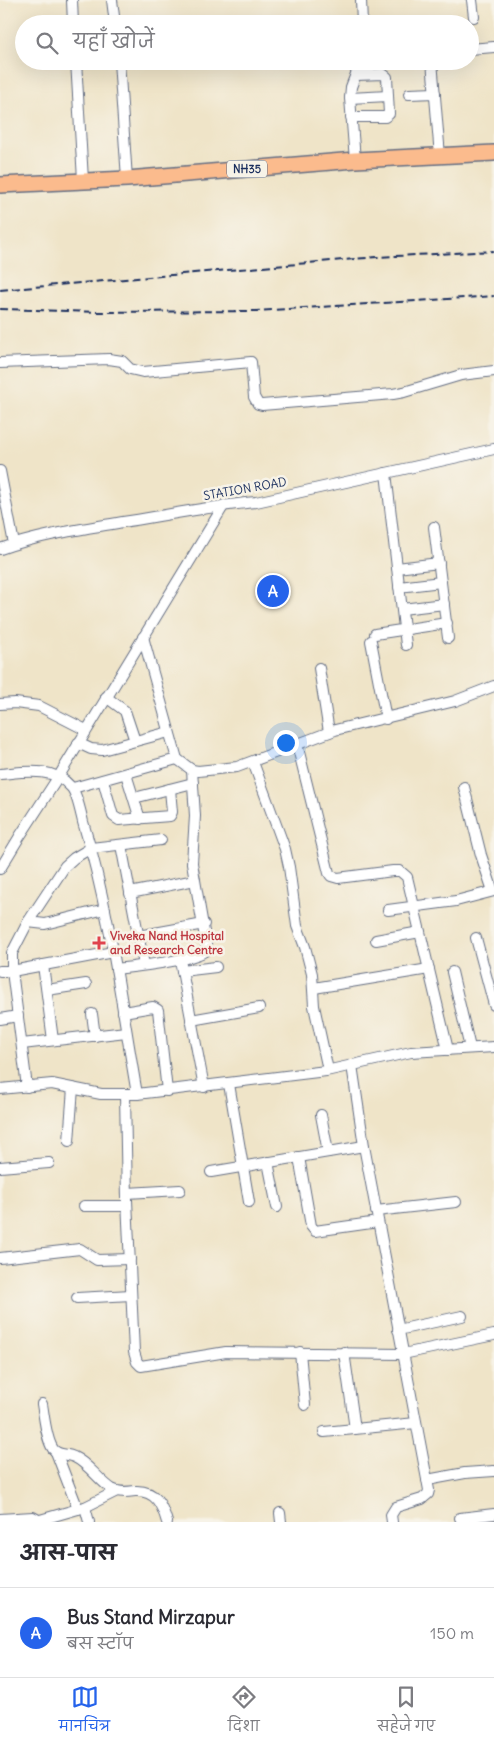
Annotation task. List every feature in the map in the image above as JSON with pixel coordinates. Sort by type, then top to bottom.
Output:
[{"type":"highway","name":"NH35","points":[[0,185],[127,179],[355,160],[494,153]]},
{"type":"street","points":[[72,0],[73,15]]},
{"type":"street","points":[[112,0],[114,15]]},
{"type":"street","points":[[361,0],[362,15]]},
{"type":"street","points":[[472,0],[474,15]]},
{"type":"street","points":[[479,48],[494,47]]},
{"type":"street","points":[[76,70],[82,180]]},
{"type":"street","points":[[120,70],[127,179]]},
{"type":"street","points":[[355,160],[350,98],[358,70]]},
{"type":"street","points":[[433,70],[440,156]]},
{"type":"street","points":[[351,117],[388,116],[389,108],[388,79],[385,75],[356,75]]},
{"type":"street","points":[[409,94],[435,93]]},
{"type":"street","points":[[350,98],[388,96]]},
{"type":"street","points":[[0,363],[108,359],[122,361],[130,369],[142,372],[251,362],[254,397],[258,404],[262,405],[393,394],[474,372],[494,371]]},
{"type":"street","name":"STATION ROAD","points":[[0,549],[14,544],[92,528],[224,505],[256,502],[494,449]]},
{"type":"street","points":[[0,471],[14,544]]},
{"type":"street","points":[[386,473],[406,645]]},
{"type":"street","points":[[0,869],[59,776],[224,505]]},
{"type":"street","points":[[434,527],[448,638]]},
{"type":"street","points":[[397,568],[439,563]]},
{"type":"street","points":[[399,587],[441,582]]},
{"type":"street","points":[[402,609],[444,604]]},
{"type":"street","points":[[386,719],[373,638],[404,630],[446,623]]},
{"type":"street","points":[[143,637],[177,759],[192,770],[227,769],[253,762],[329,732],[363,722],[386,719],[456,701],[494,686]]},
{"type":"street","points":[[319,668],[329,732]]},
{"type":"street","points":[[106,697],[126,711],[135,741]]},
{"type":"street","points":[[0,704],[16,703],[39,706],[86,730]]},
{"type":"street","points":[[78,743],[95,750],[169,732]]},
{"type":"street","points":[[297,744],[331,876],[338,878],[400,871],[407,876],[448,1050]]},
{"type":"street","points":[[73,788],[177,759]]},
{"type":"street","points":[[253,762],[285,849],[296,926],[305,948],[314,988],[314,1006],[328,1070]]},
{"type":"street","points":[[116,969],[180,960],[205,952],[207,944],[192,863],[195,816],[192,770]]},
{"type":"street","points":[[0,774],[35,772],[59,776],[73,788],[91,848],[105,910],[137,1094]]},
{"type":"street","points":[[126,774],[140,819]]},
{"type":"street","points":[[103,780],[113,816],[123,821],[167,817],[171,814],[170,789]]},
{"type":"street","points":[[134,798],[193,784]]},
{"type":"street","points":[[388,910],[456,901],[493,891],[481,855],[464,788]]},
{"type":"street","points":[[27,1087],[12,971],[13,948],[68,862],[91,848],[161,840]]},
{"type":"street","points":[[121,845],[144,965]]},
{"type":"street","points":[[130,893],[195,880]]},
{"type":"street","points":[[28,922],[45,924],[105,910]]},
{"type":"street","points":[[138,936],[204,924]]},
{"type":"street","points":[[376,940],[420,932]]},
{"type":"street","points":[[476,938],[494,1005]]},
{"type":"street","points":[[0,971],[12,971],[113,952]]},
{"type":"street","points":[[180,960],[204,1087]]},
{"type":"street","points":[[44,964],[53,1040]]},
{"type":"street","points":[[182,971],[216,966]]},
{"type":"street","points":[[314,988],[429,969]]},
{"type":"street","points":[[452,972],[470,1048]]},
{"type":"street","points":[[47,990],[86,984]]},
{"type":"street","points":[[123,1012],[153,1008],[158,1010],[167,1091]]},
{"type":"street","points":[[191,1020],[259,1008]]},
{"type":"street","points":[[92,1014],[95,1036]]},
{"type":"street","points":[[0,1019],[18,1016]]},
{"type":"street","points":[[22,1044],[126,1032]]},
{"type":"street","points":[[0,1089],[52,1084],[101,1094],[137,1094],[229,1084],[328,1070],[411,1052],[494,1047]]},
{"type":"street","points":[[352,1065],[364,1146],[429,1490],[426,1497],[396,1507],[391,1515],[392,1522]]},
{"type":"street","points":[[229,1084],[249,1202]]},
{"type":"street","points":[[69,1140],[73,1088]]},
{"type":"street","points":[[125,1094],[131,1295],[135,1358],[136,1362],[141,1366],[217,1352],[403,1354],[494,1335]]},
{"type":"street","points":[[321,1115],[328,1152]]},
{"type":"street","points":[[211,1172],[364,1146]]},
{"type":"street","points":[[299,1157],[311,1226],[315,1231],[378,1222]]},
{"type":"street","points":[[268,1162],[278,1207]]},
{"type":"street","points":[[0,1167],[49,1163]]},
{"type":"street","points":[[127,1193],[180,1190]]},
{"type":"street","points":[[376,1211],[456,1202]]},
{"type":"street","points":[[84,1206],[127,1206]]},
{"type":"street","points":[[0,1258],[80,1249],[97,1260],[130,1259]]},
{"type":"street","points":[[77,1298],[131,1295]]},
{"type":"street","points":[[398,1330],[462,1316]]},
{"type":"street","points":[[300,1352],[305,1405]]},
{"type":"street","points":[[344,1352],[355,1429]]},
{"type":"street","points":[[42,1404],[50,1443],[89,1522]]},
{"type":"street","points":[[324,1432],[416,1423]]},
{"type":"street","points":[[56,1452],[74,1457],[117,1491]]},
{"type":"street","points":[[427,1480],[465,1473],[494,1471]]},
{"type":"street","points":[[0,1519],[33,1517],[41,1521],[82,1508],[117,1491],[139,1491],[155,1496],[163,1508],[167,1522]]},
{"type":"street","points":[[460,1518],[494,1514]]},
{"type":"railway","points":[[0,290],[377,257],[494,251]]},
{"type":"railway","points":[[0,309],[97,312],[256,311],[494,296]]},
{"type":"place","name":"Bus Stand Mirzapur","points":[[273,591]]},
{"type":"place","name":"Viveka Nand Hospital and Research Centre","points":[[99,943]]}]
